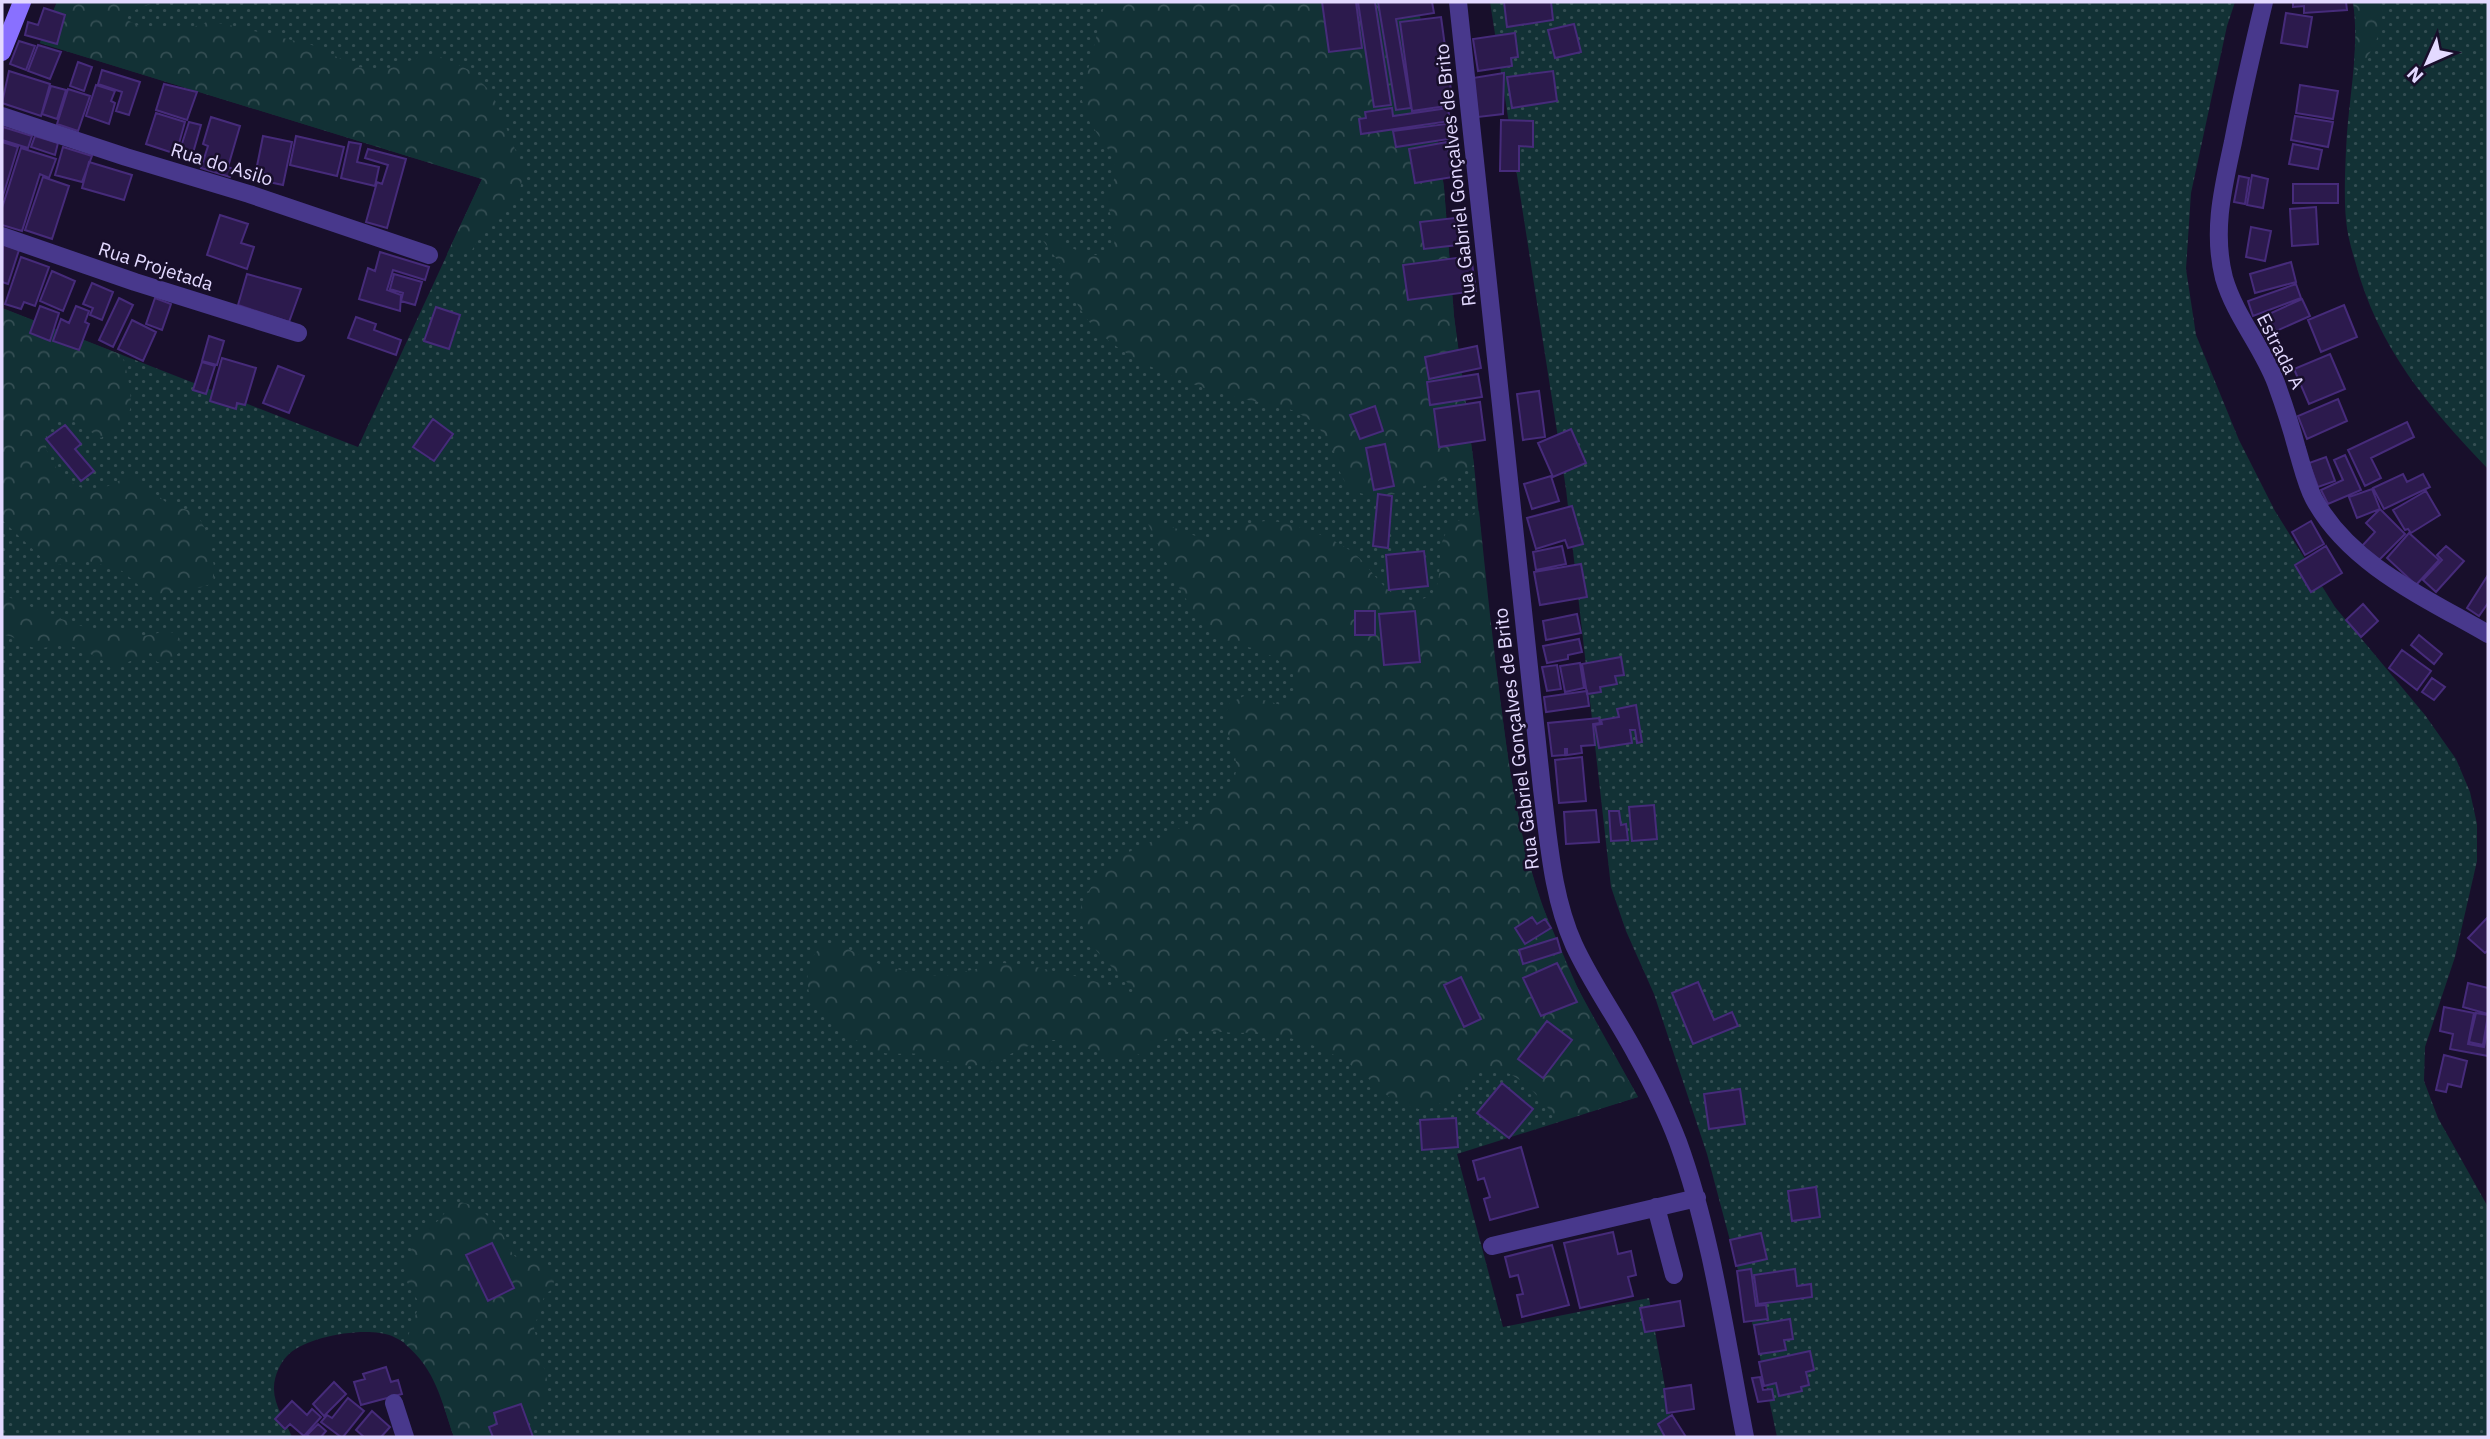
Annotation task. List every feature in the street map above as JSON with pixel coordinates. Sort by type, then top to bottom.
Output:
[{"type":"street","points":[[2,52],[22,2]]},
{"type":"street","name":"Rua Gabriel Gonçalves de Brito","points":[[1458,2],[1540,776],[1554,880],[1561,912],[1573,944],[1638,1057],[1676,1139],[1697,1198],[1745,1437]]},
{"type":"street","name":"Estrada A","points":[[2264,2],[2218,215],[2217,245],[2225,280],[2239,316],[2272,372],[2287,411],[2313,498],[2330,524],[2363,557],[2394,579],[2488,634]]},
{"type":"street","name":"Rua do Asilo","points":[[2,116],[429,254]]},
{"type":"street","name":"Rua Projetada","points":[[2,236],[135,282],[298,333]]},
{"type":"street","points":[[1492,1246],[1697,1198]]},
{"type":"street","points":[[1656,1207],[1674,1275]]},
{"type":"street","points":[[394,1403],[405,1437]]},
{"type":"green space","points":[[57,2],[1418,2],[1444,188],[1454,316],[1474,465],[1489,616],[1509,766],[1524,847],[1541,903],[1578,989],[1638,1097],[1457,1154],[1503,1327],[1649,1298],[1674,1437],[454,1437],[436,1382],[425,1362],[406,1344],[392,1336],[368,1332],[338,1334],[310,1342],[289,1354],[283,1361],[275,1378],[274,1393],[292,1437],[2,1437],[2,308],[358,447],[482,179],[40,43]]},
{"type":"green space","points":[[57,2],[167,2],[144,6],[123,18],[139,26],[188,29],[207,22],[225,24],[312,45],[358,67],[385,70],[425,55],[444,58],[469,70],[492,93],[524,171],[519,194],[512,206],[486,225],[471,252],[447,254],[482,179],[40,43]]},
{"type":"green space","points":[[1105,2],[1418,2],[1444,188],[1454,317],[1474,465],[1443,479],[1402,492],[1382,496],[1364,494],[1350,487],[1340,472],[1329,442],[1308,419],[1288,409],[1200,387],[1177,378],[1132,357],[1095,329],[1076,302],[1062,268],[1034,229],[1086,255],[1105,255],[1114,247],[1115,233],[1106,197],[1116,175],[1114,158],[1090,123],[1081,98]]},
{"type":"green space","points":[[1490,2],[2235,2],[2227,26],[2191,193],[2186,269],[2196,335],[2239,440],[2275,511],[2335,607],[2425,715],[2456,759],[2470,792],[2477,824],[2477,861],[2455,957],[2425,1047],[2424,1081],[2438,1118],[2488,1207],[2488,1437],[1777,1437],[1756,1338],[1707,1154],[1654,994],[1626,931],[1611,887],[1566,489]]},
{"type":"green space","points":[[2353,2],[2488,2],[2488,469],[2425,398],[2391,348],[2365,292],[2349,241],[2345,167],[2355,39]]},
{"type":"green space","points":[[2353,2],[2382,2],[2381,24],[2376,42],[2354,75],[2356,22]]},
{"type":"green space","points":[[2,308],[122,355],[131,398],[129,415],[125,422],[101,438],[70,420],[50,420],[46,438],[47,453],[61,474],[80,487],[97,490],[133,476],[167,503],[196,513],[207,532],[214,566],[214,578],[208,585],[199,588],[185,587],[151,596],[122,571],[85,560],[59,565],[45,561],[2,520]]},
{"type":"green space","points":[[1479,511],[1505,737],[1527,855],[1550,927],[1561,952],[1638,1097],[1559,1121],[1535,1093],[1517,1078],[1495,1070],[1483,1070],[1466,1077],[1447,1100],[1422,1110],[1388,1096],[1367,1077],[1329,1052],[1290,1038],[1260,1033],[1183,1033],[1135,1056],[1121,1058],[1054,1040],[1027,1046],[989,1063],[964,1065],[922,1054],[880,1052],[842,1031],[816,1009],[809,994],[808,969],[814,955],[827,943],[846,948],[879,964],[915,974],[944,976],[1003,963],[1027,965],[1137,994],[1087,937],[1080,915],[1086,896],[1098,878],[1122,857],[1208,811],[1231,786],[1236,765],[1223,719],[1230,703],[1246,695],[1281,705],[1295,696],[1293,674],[1279,661],[1258,650],[1226,642],[1198,616],[1177,585],[1144,516],[1206,540],[1250,523],[1275,521],[1298,527],[1351,551],[1390,592],[1410,600],[1431,595],[1436,588],[1443,539],[1448,530],[1458,521]]},
{"type":"green space","points":[[2,594],[93,630],[118,628],[144,636],[167,631],[174,633],[180,639],[179,653],[164,663],[157,662],[149,650],[123,664],[114,664],[64,645],[31,647],[10,636],[2,635]]},
{"type":"green space","points":[[455,1202],[478,1208],[491,1219],[516,1257],[545,1264],[554,1280],[553,1289],[545,1294],[534,1328],[548,1384],[545,1399],[536,1410],[488,1437],[454,1437],[431,1375],[405,1344],[418,1301],[407,1282],[405,1271],[415,1236],[438,1221]]},
{"type":"building","points":[[1322,2],[1356,2],[1362,48],[1329,52]]},
{"type":"building","points":[[1358,2],[1375,2],[1391,105],[1374,107]]},
{"type":"building","points":[[1378,2],[1432,2],[1434,13],[1396,19],[1411,108],[1396,110]]},
{"type":"building","points":[[1504,2],[1551,2],[1553,20],[1507,27]]},
{"type":"building","points":[[2293,2],[2346,2],[2347,10],[2304,13],[2304,6],[2293,7]]},
{"type":"building","points":[[44,8],[65,15],[57,44],[25,35],[28,22],[38,25]]},
{"type":"building","points":[[2286,13],[2312,17],[2307,47],[2281,43]]},
{"type":"building","points":[[1441,17],[1453,105],[1412,111],[1400,22]]},
{"type":"building","points":[[1574,24],[1581,52],[1555,58],[1548,30]]},
{"type":"building","points":[[1515,33],[1518,57],[1511,58],[1512,66],[1478,71],[1473,39]]},
{"type":"building","points":[[19,41],[35,46],[26,70],[10,64]]},
{"type":"building","points":[[38,45],[61,52],[50,79],[28,71]]},
{"type":"building","points":[[78,62],[92,67],[84,91],[70,86]]},
{"type":"building","points":[[102,70],[140,82],[129,115],[116,111],[122,92],[98,84]]},
{"type":"building","points":[[9,71],[50,84],[41,116],[2,103]]},
{"type":"building","points":[[1553,71],[1557,101],[1512,108],[1507,77]]},
{"type":"building","points":[[1504,73],[1503,114],[1478,117],[1473,78]]},
{"type":"building","points":[[164,84],[197,92],[187,120],[156,110]]},
{"type":"building","points":[[96,85],[115,91],[111,101],[115,103],[109,124],[86,116]]},
{"type":"building","points":[[2300,85],[2338,91],[2333,119],[2296,113]]},
{"type":"building","points":[[51,86],[66,90],[57,119],[42,114]]},
{"type":"building","points":[[68,89],[90,96],[78,131],[57,124]]},
{"type":"building","points":[[1392,108],[1393,116],[1448,108],[1450,121],[1361,134],[1359,119],[1366,118],[1365,112]]},
{"type":"building","points":[[156,113],[185,122],[176,154],[146,144]]},
{"type":"building","points":[[2295,116],[2333,122],[2328,147],[2291,140]]},
{"type":"building","points":[[211,117],[240,126],[228,167],[233,169],[230,177],[201,168],[208,146],[203,144]]},
{"type":"building","points":[[1501,120],[1533,121],[1533,147],[1519,146],[1519,171],[1500,171]]},
{"type":"building","points":[[189,122],[201,125],[191,160],[178,156]]},
{"type":"building","points":[[1453,123],[1455,138],[1396,147],[1393,131]]},
{"type":"building","points":[[3,127],[32,136],[28,148],[2,140]]},
{"type":"building","points":[[35,136],[58,143],[55,155],[31,147]]},
{"type":"building","points":[[263,136],[292,142],[283,185],[264,181],[266,173],[256,171]]},
{"type":"building","points":[[296,136],[344,147],[337,176],[290,165]]},
{"type":"building","points":[[2,142],[18,147],[2,199]]},
{"type":"building","points":[[349,142],[361,144],[357,162],[379,167],[375,186],[341,178]]},
{"type":"building","points":[[1447,142],[1453,177],[1415,183],[1409,149]]},
{"type":"building","points":[[2293,144],[2322,150],[2318,169],[2289,164]]},
{"type":"building","points":[[63,147],[92,156],[82,182],[55,175]]},
{"type":"building","points":[[21,148],[56,159],[49,178],[40,174],[22,231],[2,225],[2,208]]},
{"type":"building","points":[[368,149],[406,159],[387,228],[366,222],[377,182],[382,184],[388,165],[365,158]]},
{"type":"building","points":[[89,162],[132,175],[124,200],[82,188]]},
{"type":"building","points":[[2252,175],[2268,179],[2263,208],[2247,205]]},
{"type":"building","points":[[2239,176],[2249,178],[2245,204],[2234,202]]},
{"type":"building","points":[[43,177],[69,186],[52,239],[25,230]]},
{"type":"building","points":[[2293,184],[2338,184],[2338,203],[2293,203]]},
{"type":"building","points":[[2316,207],[2318,244],[2292,246],[2290,209]]},
{"type":"building","points":[[220,215],[248,224],[241,243],[254,247],[247,269],[207,255]]},
{"type":"building","points":[[1463,217],[1466,244],[1424,249],[1420,222]]},
{"type":"building","points":[[2251,227],[2271,231],[2265,261],[2246,257]]},
{"type":"building","points":[[3,244],[19,250],[8,284],[2,282]]},
{"type":"building","points":[[380,252],[429,267],[425,280],[393,270],[387,290],[401,295],[400,311],[359,299],[368,268],[375,271]]},
{"type":"building","points":[[1471,256],[1476,291],[1408,300],[1403,265]]},
{"type":"building","points":[[21,257],[49,267],[35,306],[24,302],[21,309],[5,304]]},
{"type":"building","points":[[2291,262],[2296,282],[2255,293],[2250,274]]},
{"type":"building","points":[[52,271],[75,281],[63,311],[40,301]]},
{"type":"building","points":[[247,274],[301,289],[289,322],[238,305]]},
{"type":"building","points":[[394,274],[422,282],[415,305],[401,301],[403,293],[390,289]]},
{"type":"building","points":[[92,283],[113,292],[102,320],[90,315],[93,308],[83,304]]},
{"type":"building","points":[[2296,284],[2301,298],[2253,316],[2248,301]]},
{"type":"building","points":[[119,298],[133,305],[113,347],[99,340]]},
{"type":"building","points":[[155,298],[171,304],[162,330],[146,324]]},
{"type":"building","points":[[2302,299],[2310,316],[2265,336],[2258,319]]},
{"type":"building","points":[[2344,305],[2357,337],[2321,352],[2308,320]]},
{"type":"building","points":[[40,306],[59,313],[50,341],[30,333]]},
{"type":"building","points":[[76,306],[89,311],[85,322],[89,324],[79,350],[53,341],[61,319],[69,323]]},
{"type":"building","points":[[436,307],[460,315],[449,349],[424,341]]},
{"type":"building","points":[[356,317],[376,324],[374,330],[401,340],[396,355],[348,338]]},
{"type":"building","points":[[132,320],[156,332],[143,361],[118,349]]},
{"type":"building","points":[[209,336],[224,341],[217,365],[202,361]]},
{"type":"building","points":[[1477,346],[1481,368],[1429,379],[1425,357]]},
{"type":"building","points":[[2330,354],[2345,389],[2309,404],[2294,369]]},
{"type":"building","points":[[222,358],[256,368],[245,405],[237,403],[236,409],[210,401]]},
{"type":"building","points":[[202,362],[215,366],[206,394],[193,390]]},
{"type":"building","points":[[278,366],[304,376],[289,413],[263,403]]},
{"type":"building","points":[[1478,374],[1482,397],[1430,405],[1427,382]]},
{"type":"building","points":[[1539,391],[1545,437],[1523,440],[1517,394]]},
{"type":"building","points":[[2338,399],[2347,421],[2307,439],[2298,416]]},
{"type":"building","points":[[1480,402],[1485,440],[1439,447],[1434,409]]},
{"type":"building","points":[[1375,406],[1383,431],[1360,439],[1350,415]]},
{"type":"building","points":[[433,419],[453,434],[434,461],[413,447]]},
{"type":"building","points":[[2407,422],[2414,437],[2371,458],[2381,478],[2365,486],[2348,450]]},
{"type":"building","points":[[65,425],[81,444],[75,449],[94,471],[81,481],[46,439]]},
{"type":"building","points":[[1571,429],[1586,463],[1553,477],[1538,443]]},
{"type":"building","points":[[1385,444],[1394,486],[1374,490],[1366,448]]},
{"type":"building","points":[[2345,455],[2361,490],[2328,504],[2321,490],[2343,480],[2334,460]]},
{"type":"building","points":[[2326,457],[2335,481],[2318,487],[2309,463]]},
{"type":"building","points":[[2403,474],[2407,482],[2423,474],[2430,487],[2384,509],[2373,488]]},
{"type":"building","points":[[1551,476],[1559,501],[1532,509],[1524,484]]},
{"type":"building","points":[[2372,489],[2380,509],[2357,518],[2349,497]]},
{"type":"building","points":[[2426,491],[2440,515],[2411,533],[2408,529],[2405,530],[2393,510]]},
{"type":"building","points":[[1378,494],[1392,496],[1388,548],[1373,546]]},
{"type":"building","points":[[1572,506],[1583,544],[1568,548],[1565,540],[1536,549],[1527,518]]},
{"type":"building","points":[[2380,509],[2405,534],[2377,562],[2362,546],[2375,532],[2366,523]]},
{"type":"building","points":[[2311,521],[2324,544],[2305,555],[2292,532]]},
{"type":"building","points":[[2409,533],[2439,560],[2416,585],[2387,558]]},
{"type":"building","points":[[1562,546],[1566,564],[1536,570],[1533,552]]},
{"type":"building","points":[[2326,546],[2342,573],[2311,592],[2295,565]]},
{"type":"building","points":[[2446,546],[2464,561],[2436,592],[2423,580],[2442,560],[2437,555]]},
{"type":"building","points":[[1424,551],[1428,586],[1389,590],[1386,555]]},
{"type":"building","points":[[1581,564],[1587,597],[1540,605],[1534,572]]},
{"type":"building","points":[[2488,575],[2488,603],[2479,616],[2467,608]]},
{"type":"building","points":[[2363,604],[2378,621],[2361,637],[2346,620]]},
{"type":"building","points":[[1355,611],[1375,611],[1375,635],[1355,635]]},
{"type":"building","points":[[1415,611],[1420,662],[1384,665],[1379,614]]},
{"type":"building","points":[[1577,614],[1581,633],[1546,640],[1543,621]]},
{"type":"building","points":[[2419,635],[2442,654],[2434,664],[2411,645]]},
{"type":"building","points":[[1579,639],[1582,652],[1568,655],[1568,659],[1547,663],[1543,646]]},
{"type":"building","points":[[2402,650],[2431,671],[2417,690],[2389,668]]},
{"type":"building","points":[[1621,657],[1624,675],[1615,676],[1617,684],[1600,687],[1601,692],[1587,694],[1582,664]]},
{"type":"building","points":[[1580,663],[1584,688],[1565,692],[1560,666]]},
{"type":"building","points":[[1557,665],[1561,689],[1547,691],[1542,667]]},
{"type":"building","points":[[2432,678],[2445,687],[2434,700],[2422,692]]},
{"type":"building","points":[[1587,691],[1589,706],[1546,712],[1544,697]]},
{"type":"building","points":[[1636,705],[1642,742],[1637,743],[1635,730],[1630,730],[1632,743],[1599,748],[1595,725],[1602,724],[1601,720],[1619,717],[1617,709]]},
{"type":"building","points":[[1599,718],[1600,723],[1593,724],[1595,745],[1581,746],[1582,753],[1567,755],[1565,749],[1565,755],[1552,756],[1548,723]]},
{"type":"building","points":[[1582,757],[1586,801],[1559,803],[1555,760]]},
{"type":"building","points":[[1654,805],[1657,839],[1632,841],[1629,807]]},
{"type":"building","points":[[1596,810],[1599,842],[1566,844],[1564,812]]},
{"type":"building","points":[[1609,811],[1619,811],[1621,825],[1626,824],[1628,840],[1611,841]]},
{"type":"building","points":[[1532,917],[1537,924],[1545,919],[1551,928],[1525,944],[1515,928]]},
{"type":"building","points":[[2488,917],[2488,950],[2485,953],[2468,938]]},
{"type":"building","points":[[1557,938],[1561,952],[1523,964],[1519,950]]},
{"type":"building","points":[[1557,963],[1577,1002],[1541,1016],[1523,978]]},
{"type":"building","points":[[1461,977],[1481,1019],[1464,1027],[1444,985]]},
{"type":"building","points":[[1698,982],[1714,1020],[1732,1012],[1738,1026],[1693,1044],[1672,993]]},
{"type":"building","points":[[2468,983],[2488,988],[2488,1014],[2463,1007]]},
{"type":"building","points":[[2444,1007],[2474,1013],[2468,1044],[2484,1047],[2488,1028],[2488,1056],[2450,1049],[2453,1034],[2440,1031]]},
{"type":"building","points":[[2476,1013],[2488,1015],[2483,1045],[2469,1042]]},
{"type":"building","points":[[1547,1021],[1572,1040],[1543,1078],[1518,1059]]},
{"type":"building","points":[[2444,1055],[2467,1061],[2461,1087],[2448,1084],[2446,1092],[2436,1090]]},
{"type":"building","points":[[1502,1083],[1533,1109],[1509,1138],[1477,1113]]},
{"type":"building","points":[[1740,1089],[1745,1124],[1709,1129],[1704,1094]]},
{"type":"building","points":[[1456,1118],[1458,1147],[1422,1150],[1420,1120]]},
{"type":"building","points":[[1521,1147],[1538,1207],[1490,1220],[1484,1199],[1490,1197],[1484,1178],[1478,1180],[1473,1161]]},
{"type":"building","points":[[1816,1187],[1820,1217],[1792,1221],[1788,1191]]},
{"type":"building","points":[[1613,1232],[1618,1254],[1631,1251],[1636,1275],[1628,1277],[1633,1296],[1580,1308],[1564,1243]]},
{"type":"building","points":[[1761,1233],[1767,1259],[1736,1266],[1730,1240]]},
{"type":"building","points":[[492,1243],[514,1288],[488,1301],[466,1255]]},
{"type":"building","points":[[1552,1245],[1569,1305],[1522,1317],[1517,1295],[1523,1294],[1518,1275],[1510,1277],[1505,1257]]},
{"type":"building","points":[[1751,1269],[1756,1306],[1766,1305],[1768,1319],[1744,1322],[1737,1271]]},
{"type":"building","points":[[1795,1269],[1797,1286],[1811,1284],[1812,1297],[1758,1304],[1754,1275]]},
{"type":"building","points":[[1680,1301],[1684,1326],[1645,1332],[1640,1308]]},
{"type":"building","points":[[1790,1319],[1793,1339],[1784,1340],[1786,1350],[1759,1354],[1754,1325]]},
{"type":"building","points":[[1810,1351],[1814,1370],[1806,1372],[1809,1385],[1801,1387],[1802,1391],[1779,1396],[1776,1383],[1764,1386],[1759,1362]]},
{"type":"building","points":[[386,1367],[391,1382],[398,1380],[402,1394],[361,1405],[354,1382],[365,1379],[363,1374]]},
{"type":"building","points":[[1760,1377],[1763,1390],[1772,1389],[1774,1400],[1758,1402],[1752,1378]]},
{"type":"building","points":[[334,1382],[346,1394],[324,1416],[313,1404]]},
{"type":"building","points":[[1691,1385],[1694,1409],[1667,1413],[1664,1389]]},
{"type":"building","points":[[348,1398],[364,1411],[341,1437],[321,1422],[327,1415],[332,1418]]},
{"type":"building","points":[[292,1401],[307,1415],[312,1409],[321,1417],[304,1436],[290,1424],[285,1429],[275,1419]]},
{"type":"building","points":[[521,1404],[533,1437],[493,1437],[489,1427],[497,1424],[494,1413]]},
{"type":"building","points":[[372,1411],[390,1427],[381,1437],[364,1437],[356,1430]]},
{"type":"building","points":[[1672,1415],[1686,1437],[1665,1437],[1658,1424]]},
{"type":"building","points":[[318,1424],[326,1431],[321,1437],[307,1435]]}]
